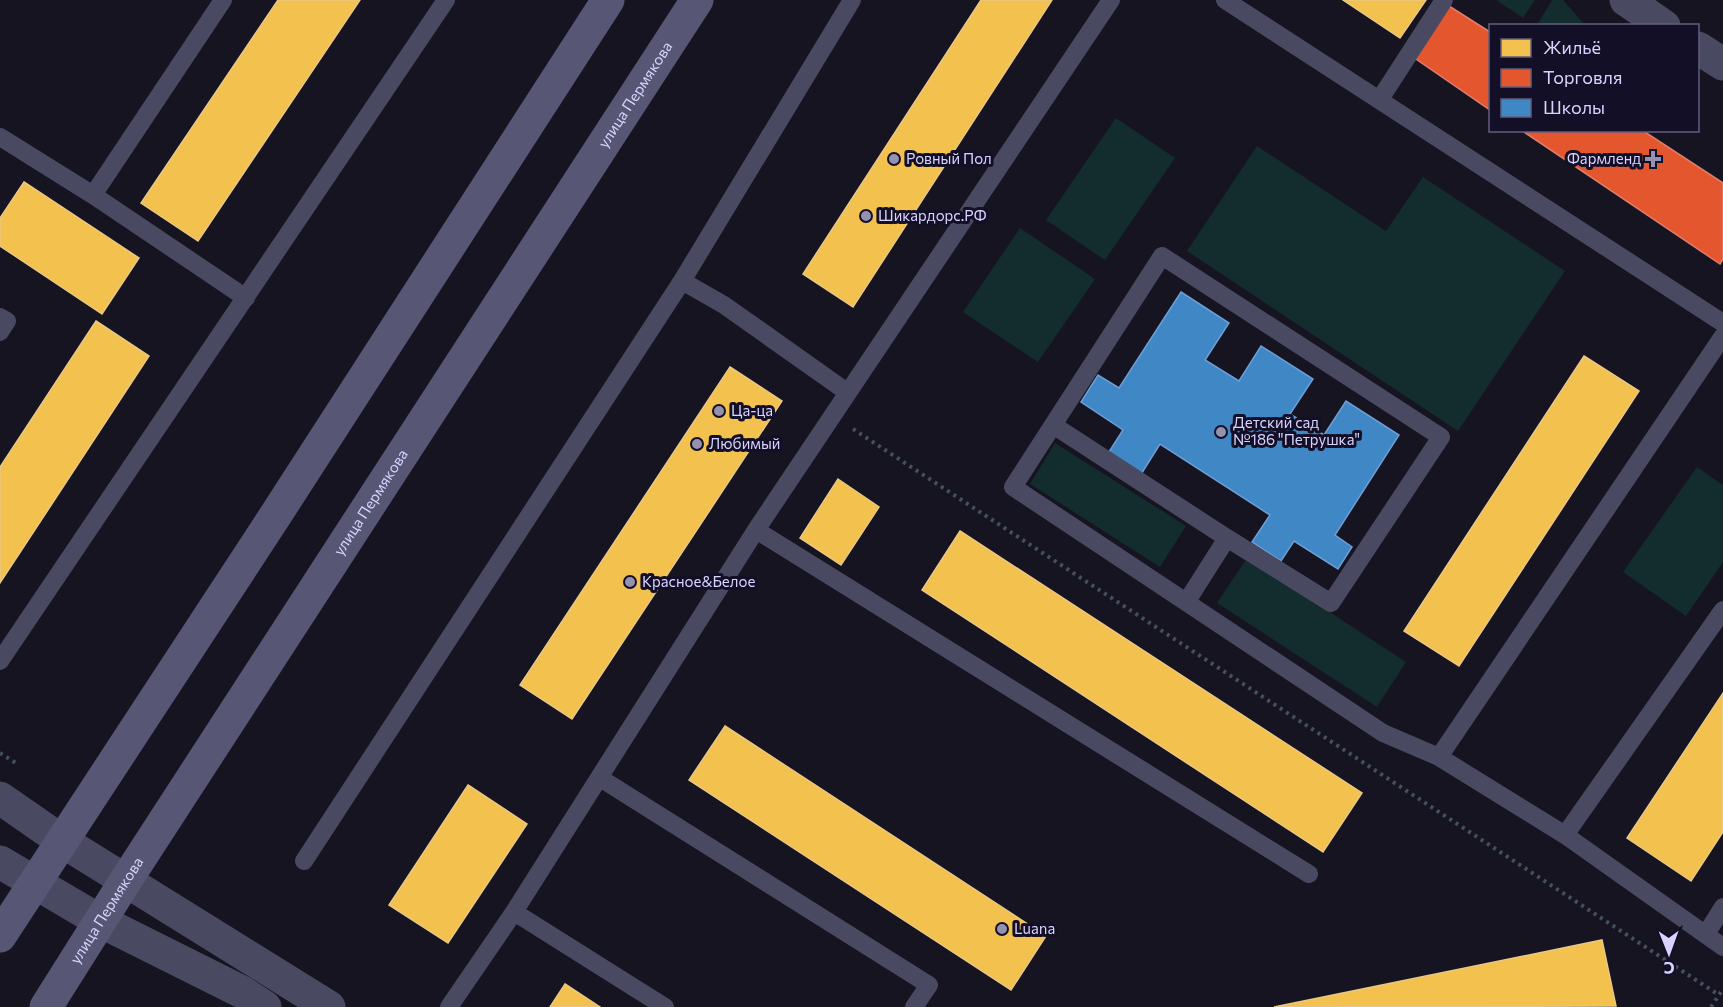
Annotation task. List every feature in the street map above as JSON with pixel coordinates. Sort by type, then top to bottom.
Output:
[{"type":"main road","points":[[0,936],[608,0]]},
{"type":"main road","name":"улица Пермякова","points":[[46,1007],[697,0]]},
{"type":"street","points":[[1626,0],[1661,24]]},
{"type":"street","points":[[1699,49],[1723,64]]},
{"type":"street","points":[[0,798],[62,841],[329,1007]]},
{"type":"street","points":[[0,862],[100,921],[242,992],[265,1007]]},
{"type":"lane","points":[[93,195],[223,0]]},
{"type":"lane","points":[[0,661],[446,0]]},
{"type":"lane","points":[[304,861],[682,281],[852,0]]},
{"type":"lane","points":[[449,1007],[514,912],[756,530],[1111,0]]},
{"type":"lane","points":[[1226,0],[1723,323]]},
{"type":"lane","points":[[1380,99],[1444,0]]},
{"type":"lane","points":[[0,137],[93,195],[246,298]]},
{"type":"lane","points":[[1053,425],[1331,603],[1441,437],[1162,256],[1013,487],[1383,733],[1439,757],[1565,835],[1723,947]]},
{"type":"lane","points":[[682,281],[724,305],[848,392]]},
{"type":"lane","points":[[0,317],[7,321],[0,332]]},
{"type":"lane","points":[[1439,757],[1723,336]]},
{"type":"lane","points":[[756,530],[1309,874]]},
{"type":"lane","points":[[1187,601],[1227,538]]},
{"type":"lane","points":[[1565,835],[1723,610]]},
{"type":"lane","points":[[600,778],[929,985],[914,1007]]},
{"type":"lane","points":[[1706,934],[1723,907]]},
{"type":"lane","points":[[514,912],[665,1007]]},
{"type":"path","points":[[832,416],[1719,995]]},
{"type":"path","points":[[0,753],[19,765]]},
{"type":"path","points":[[1711,1007],[1723,989]]},
{"type":"green space","points":[[1496,0],[1535,0],[1523,18]]},
{"type":"green space","points":[[1552,0],[1563,0],[1584,24],[1538,24]]},
{"type":"green space","points":[[1116,118],[1175,158],[1105,260],[1046,220]]},
{"type":"green space","points":[[1257,146],[1386,231],[1423,177],[1565,271],[1458,431],[1187,251]]},
{"type":"green space","points":[[1020,228],[1095,279],[1038,362],[963,312]]},
{"type":"green space","points":[[1055,443],[1186,526],[1160,567],[1030,484]]},
{"type":"green space","points":[[1697,467],[1723,485],[1723,562],[1686,616],[1623,572]]},
{"type":"green space","points":[[1247,558],[1406,662],[1377,707],[1217,603]]},
{"type":"building: Жильё","points":[[278,0],[360,0],[198,241],[141,203]]},
{"type":"building: Жильё","points":[[981,0],[1052,0],[853,307],[803,274]]},
{"type":"building: Жильё","points":[[1343,0],[1426,0],[1400,38]]},
{"type":"building: Жильё","points":[[24,182],[139,258],[102,314],[0,246],[0,218]]},
{"type":"building: Жильё","points":[[96,321],[149,356],[0,583],[0,467]]},
{"type":"building: Жильё","points":[[1584,356],[1639,391],[1459,666],[1404,631]]},
{"type":"building: Жильё","points":[[730,367],[782,401],[572,719],[520,685]]},
{"type":"building: Жильё","points":[[838,479],[879,507],[841,565],[800,538]]},
{"type":"building: Жильё","points":[[960,531],[1362,793],[1323,852],[922,590]]},
{"type":"building: Жильё","points":[[1723,693],[1723,832],[1691,881],[1627,838]]},
{"type":"building: Жильё","points":[[725,726],[1046,936],[1011,990],[689,780]]},
{"type":"building: Жильё","points":[[468,785],[527,824],[448,943],[389,905]]},
{"type":"building: Жильё","points":[[1602,940],[1616,1006],[1274,1007]]},
{"type":"building: Жильё","points":[[565,984],[600,1007],[550,1007]]},
{"type":"building: Торговля","points":[[1449,6],[1489,31],[1489,109],[1416,59]]},
{"type":"building: Торговля","points":[[1524,132],[1645,132],[1723,183],[1723,259],[1720,264]]},
{"type":"building: Школы","name":"Детский сад №186 \"Петрушка\"","points":[[1181,292],[1229,323],[1205,360],[1239,381],[1261,346],[1313,379],[1290,414],[1324,435],[1346,401],[1399,435],[1335,535],[1352,547],[1338,569],[1294,541],[1281,561],[1252,542],[1270,515],[1160,444],[1140,476],[1107,455],[1123,430],[1081,402],[1098,375],[1119,388]]},
{"type":"place","name":"Ровный Пол","points":[[894,159]]},
{"type":"place","name":"Фармленд","points":[[1653,159]]},
{"type":"place","name":"Шикардорс.РФ","points":[[866,216]]},
{"type":"place","name":"Ца-ца","points":[[719,411]]},
{"type":"place","name":"Детский сад №186 \"Петрушка\"","points":[[1221,432]]},
{"type":"place","name":"Любимый","points":[[697,444]]},
{"type":"place","name":"Красное&Белое","points":[[630,582]]},
{"type":"place","name":"Luana","points":[[1002,929]]}]
